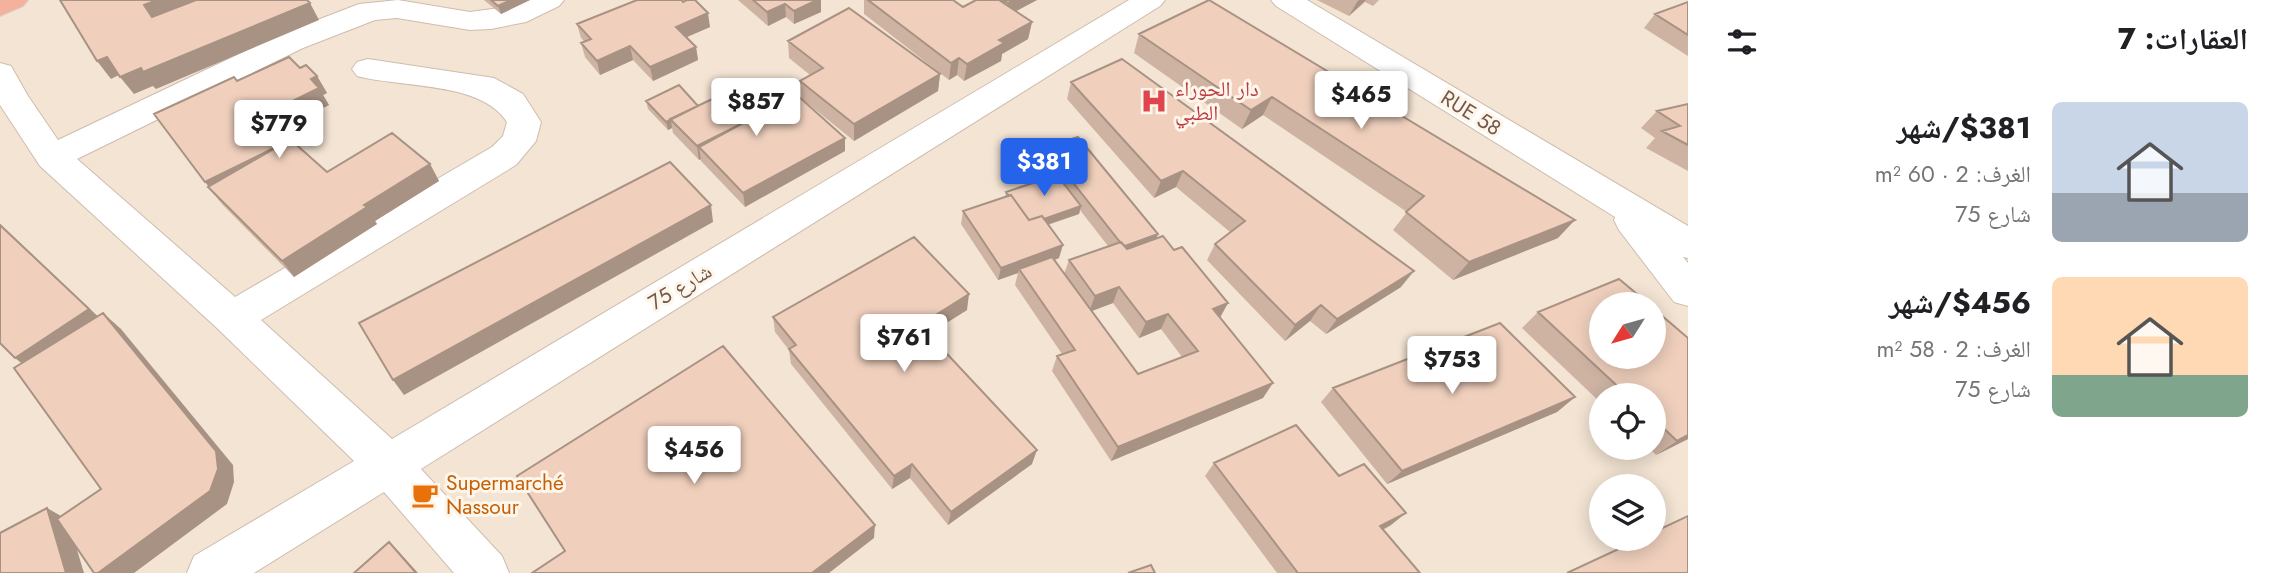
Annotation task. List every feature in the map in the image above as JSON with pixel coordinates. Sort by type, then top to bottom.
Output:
[{"type":"highway","points":[[0,7],[13,0]]},
{"type":"street","points":[[52,157],[292,41],[370,11],[397,9],[470,21],[491,20],[516,15],[550,0]]},
{"type":"street","name":"شارع 75","points":[[211,573],[1150,0]]},
{"type":"street","name":"RUE 58","points":[[1286,0],[1688,244]]},
{"type":"street","points":[[232,318],[504,156],[519,141],[524,122],[511,102],[483,86],[368,69]]},
{"type":"street","points":[[0,76],[52,157],[232,318],[389,465],[485,573]]},
{"type":"street","points":[[1620,205],[1688,291]]},
{"type":"shaded area","points":[[0,0],[1688,0],[1688,573],[0,573]]},
{"type":"building","points":[[60,0],[157,0],[144,5],[152,17],[196,0],[307,0],[310,3],[143,72],[141,68],[120,77],[107,57],[97,61]]},
{"type":"building","points":[[491,0],[511,0],[498,6]]},
{"type":"building","points":[[637,0],[695,0],[708,13],[676,27],[696,47],[650,67],[630,46],[597,61],[581,43],[591,39],[577,24]]},
{"type":"building","points":[[753,0],[817,0],[794,11],[785,4],[767,12]]},
{"type":"building","points":[[868,0],[953,0],[963,7],[976,0],[999,0],[1032,22],[999,40],[1004,43],[967,64],[959,58],[951,63]]},
{"type":"building","points":[[1209,0],[1575,220],[1469,262],[1406,212],[1424,196],[1272,97],[1251,110],[1139,34]]},
{"type":"building","points":[[1688,2],[1688,35],[1655,14]]},
{"type":"building","points":[[849,8],[940,74],[854,124],[800,81],[823,68],[788,41]]},
{"type":"building","points":[[289,57],[300,68],[306,65],[317,76],[311,79],[319,88],[264,115],[287,142],[291,140],[327,172],[392,133],[430,164],[282,261],[208,187],[284,143],[205,182],[154,114],[234,77],[237,81]]},
{"type":"building","points":[[1122,59],[1414,271],[1337,319],[1321,305],[1295,325],[1215,244],[1245,221],[1183,171],[1161,181],[1071,82]]},
{"type":"building","points":[[679,85],[698,106],[666,122],[646,101]]},
{"type":"building","points":[[727,92],[755,118],[798,96],[845,138],[743,193],[699,147],[743,123],[697,146],[670,119]]},
{"type":"building","points":[[1688,104],[1688,145],[1662,131],[1680,126],[1657,111]]},
{"type":"building","points":[[1078,137],[1158,234],[1125,246],[1045,147]]},
{"type":"building","points":[[670,162],[711,205],[393,380],[359,323]]},
{"type":"building","points":[[1057,175],[1081,206],[1044,219],[1042,216],[1029,220],[1006,192]]},
{"type":"building","points":[[1011,195],[1029,220],[1042,216],[1063,245],[1001,268],[963,211]]},
{"type":"building","points":[[0,225],[89,309],[15,358],[0,343]]},
{"type":"building","points":[[1163,236],[1174,250],[1182,247],[1228,303],[1213,309],[1273,383],[1118,447],[1057,356],[1075,350],[1019,269],[1052,257],[1138,374],[1198,351],[1168,314],[1146,322],[1119,287],[1095,296],[1069,260],[1121,242],[1127,249]]},
{"type":"building","points":[[914,237],[969,294],[920,325],[1037,450],[951,512],[912,464],[894,476],[789,349],[796,345],[773,317]]},
{"type":"building","points":[[1619,279],[1635,292],[1589,292],[1589,360],[1538,312]]},
{"type":"building","points":[[103,313],[216,451],[218,469],[210,491],[98,573],[94,573],[57,519],[101,489],[14,368]]},
{"type":"building","points":[[1666,319],[1688,338],[1688,435],[1677,441],[1666,430],[1666,383],[1614,383],[1599,369],[1666,369]]},
{"type":"building","points":[[1500,323],[1575,397],[1402,471],[1333,388]]},
{"type":"building","points":[[723,346],[875,525],[812,573],[532,573],[565,551],[517,476]]},
{"type":"building","points":[[1296,425],[1339,476],[1364,464],[1406,513],[1380,526],[1420,573],[1298,573],[1214,463]]},
{"type":"building","points":[[47,508],[66,573],[0,573],[0,533]]},
{"type":"building","points":[[1688,516],[1688,573],[1567,573],[1614,551],[1666,551],[1666,526]]},
{"type":"building","points":[[389,542],[416,573],[354,573]]},
{"type":"building","points":[[1151,565],[1155,573],[1128,573]]},
{"type":"place","name":"دار الحوراء الطبي","points":[[1154,101]]},
{"type":"place","name":"Supermarché Nassour","points":[[425,495]]}]
